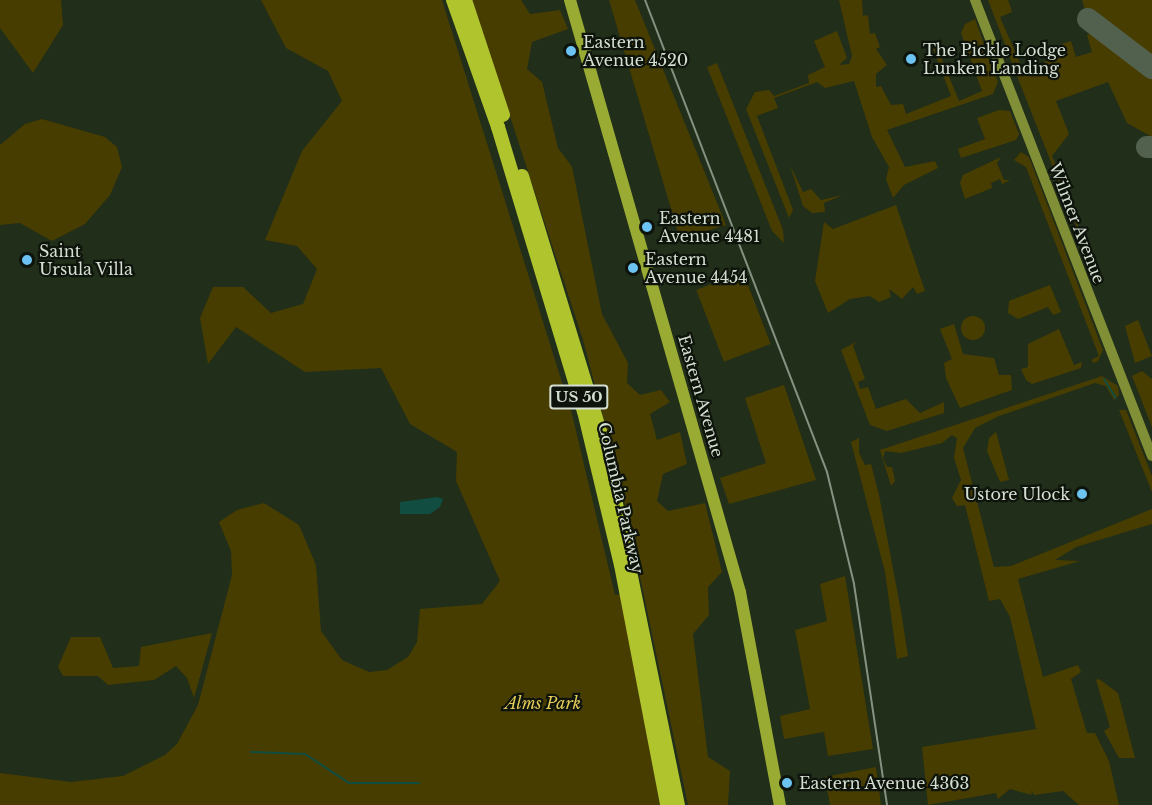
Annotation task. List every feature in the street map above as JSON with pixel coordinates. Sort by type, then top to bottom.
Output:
[{"type":"highway","name":"Columbia Parkway","points":[[453,0],[498,127],[584,411],[621,565],[667,805]]},
{"type":"highway","name":"Columbia Parkway","points":[[465,0],[604,445],[678,805]]},
{"type":"main road","name":"Eastern Avenue","points":[[570,0],[740,592],[780,805]]},
{"type":"street","name":"Wilmer Avenue","points":[[975,0],[1152,456]]},
{"type":"green space","points":[[0,0],[61,0],[63,25],[33,73],[0,28]]},
{"type":"green space","name":"Alms Park","points":[[261,0],[442,0],[572,414],[615,595],[627,594],[667,805],[0,805],[0,773],[71,782],[123,776],[165,755],[177,744],[198,705],[232,575],[231,551],[219,522],[237,510],[264,503],[299,525],[316,565],[321,631],[342,660],[369,672],[387,670],[408,657],[417,642],[420,609],[482,604],[500,581],[456,481],[457,452],[410,424],[381,368],[305,372],[236,327],[208,364],[200,318],[213,287],[243,287],[271,313],[303,304],[317,269],[297,246],[265,240],[302,151],[342,101],[328,71],[286,48]]},
{"type":"green space","points":[[472,0],[521,0],[530,14],[560,10],[568,29],[532,42],[527,69],[542,82],[558,148],[572,167],[602,314],[628,363],[627,383],[640,395],[661,390],[670,402],[650,414],[657,440],[680,432],[687,464],[663,474],[657,501],[668,511],[705,503],[722,572],[708,587],[709,615],[693,634],[708,757],[730,771],[728,805],[688,805],[618,472],[583,340]]},
{"type":"green space","points":[[609,0],[635,0],[726,225],[680,239]]},
{"type":"green space","points":[[839,0],[862,0],[863,16],[868,15],[870,34],[875,33],[880,47],[876,49],[887,65],[876,74],[876,87],[881,86],[891,105],[903,104],[906,114],[951,96],[933,49],[937,47],[959,101],[982,91],[961,33],[965,24],[975,19],[998,82],[993,94],[887,130],[905,167],[935,161],[938,168],[904,185],[893,198],[886,179],[889,167],[872,137],[854,81],[825,88],[817,82],[774,98],[778,108],[757,116],[793,210],[789,218],[746,109],[755,92],[769,90],[774,96],[809,83],[808,75],[825,67],[814,41],[837,31],[847,58],[839,65],[849,64],[852,56]]},
{"type":"green space","points":[[988,0],[1008,0],[1010,5],[1012,12],[1000,17],[1020,63],[1014,68]]},
{"type":"green space","points":[[1082,0],[1152,0],[1152,65],[1086,13]]},
{"type":"green space","points":[[1094,32],[1152,79],[1152,137],[1127,123],[1108,82],[1056,101],[1069,134],[1052,156],[1076,212],[1079,233],[1017,76],[1056,56],[1062,44],[1071,41],[1076,57],[1092,52],[1087,35]]},
{"type":"green space","points":[[717,63],[783,230],[784,243],[772,231],[707,67]]},
{"type":"green space","points":[[999,110],[1010,111],[1019,134],[1016,140],[961,158],[958,149],[985,139],[977,118]]},
{"type":"green space","points":[[42,119],[105,137],[117,147],[122,167],[110,195],[85,224],[52,241],[20,223],[0,225],[0,145],[25,124]]},
{"type":"green space","points":[[1021,152],[1029,157],[1103,350],[1098,361],[1094,363],[1091,360],[1099,356],[1026,167],[1014,160]]},
{"type":"green space","points":[[1001,157],[997,163],[1004,180],[1010,180],[1002,184],[1000,179],[991,183],[992,188],[965,199],[960,183],[963,175]]},
{"type":"green space","points":[[790,165],[803,192],[811,189],[821,200],[843,195],[824,203],[825,212],[812,213],[803,206]]},
{"type":"green space","points":[[896,205],[925,291],[917,294],[913,287],[902,299],[889,289],[891,297],[879,302],[870,296],[850,299],[828,313],[815,281],[824,222],[833,229]]},
{"type":"green space","points":[[743,272],[771,344],[724,362],[696,290]]},
{"type":"green space","points":[[1050,285],[1061,312],[1053,315],[1048,307],[1018,319],[1008,313],[1009,301]]},
{"type":"green space","points":[[973,316],[982,319],[985,328],[982,337],[973,340],[964,337],[961,328],[964,319]]},
{"type":"green space","points":[[1138,320],[1152,356],[1135,363],[1125,326]]},
{"type":"green space","points":[[954,324],[963,354],[994,358],[999,375],[1011,375],[1012,390],[960,408],[946,378],[944,363],[952,359],[940,329]]},
{"type":"green space","points":[[1059,329],[1074,365],[1082,362],[1081,368],[1032,384],[1026,380],[1021,369],[1028,367],[1028,344]]},
{"type":"green space","points":[[856,342],[853,346],[865,379],[858,382],[860,389],[868,387],[876,409],[906,399],[920,413],[944,402],[944,413],[887,431],[870,425],[841,350]]},
{"type":"green space","points":[[1142,371],[1152,379],[1152,427],[1132,376]]},
{"type":"green space","points":[[1102,376],[1118,386],[1119,395],[1114,400],[1106,386],[1095,383],[999,416],[975,428],[963,448],[994,567],[1011,566],[1152,509],[1152,524],[1076,547],[1055,560],[1080,561],[1018,579],[1043,677],[1078,665],[1081,672],[1071,679],[1087,733],[1095,733],[1109,761],[1119,805],[1079,805],[1063,791],[1034,795],[1031,790],[1032,795],[1010,789],[998,799],[996,793],[928,805],[922,747],[1036,729],[1010,617],[1000,599],[989,601],[965,505],[957,506],[952,498],[961,480],[954,458],[957,438],[952,435],[942,443],[901,453],[885,451],[883,458],[887,467],[892,467],[895,481],[891,486],[880,450]]},
{"type":"green space","points":[[784,385],[816,480],[729,504],[720,478],[766,463],[745,398]]},
{"type":"green space","points":[[1119,410],[1126,410],[1152,476],[1152,492]]},
{"type":"green space","points":[[996,432],[1009,480],[1000,482],[987,451],[989,438]]},
{"type":"green space","points":[[859,438],[859,453],[865,465],[871,464],[879,495],[901,611],[908,656],[897,659],[885,572],[851,442]]},
{"type":"green space","points":[[845,576],[873,749],[828,756],[824,732],[784,739],[780,716],[810,709],[795,630],[827,621],[820,584]]},
{"type":"green space","points":[[212,633],[194,698],[187,678],[176,666],[154,680],[108,685],[98,676],[63,676],[58,667],[71,637],[100,637],[113,668],[139,666],[141,647]]},
{"type":"green space","points":[[1099,679],[1118,693],[1135,758],[1119,758],[1104,731],[1110,727],[1096,680]]},
{"type":"green space","points":[[876,767],[881,805],[830,805],[825,777]]},
{"type":"water","points":[[438,497],[443,499],[440,507],[430,514],[400,514],[400,502]]},
{"type":"waterway","points":[[1104,379],[1116,398]]},
{"type":"waterway","points":[[251,752],[305,754],[349,783],[419,783]]},
{"type":"taxiway","points":[[1088,19],[1152,68]]},
{"type":"taxiway","points":[[1147,147],[1152,147]]},
{"type":"railway","points":[[645,0],[827,472],[854,584],[887,805]]},
{"type":"place","name":"Eastern Avenue 4520","points":[[571,51]]},
{"type":"place","name":"The Pickle Lodge Lunken Landing","points":[[911,59]]},
{"type":"place","name":"Eastern Avenue 4481","points":[[647,227]]},
{"type":"place","name":"Saint Ursula Villa","points":[[27,260]]},
{"type":"place","name":"Eastern Avenue 4454","points":[[633,268]]},
{"type":"place","name":"Ustore Ulock","points":[[1082,494]]},
{"type":"place","name":"Eastern Avenue 4363","points":[[787,783]]}]
